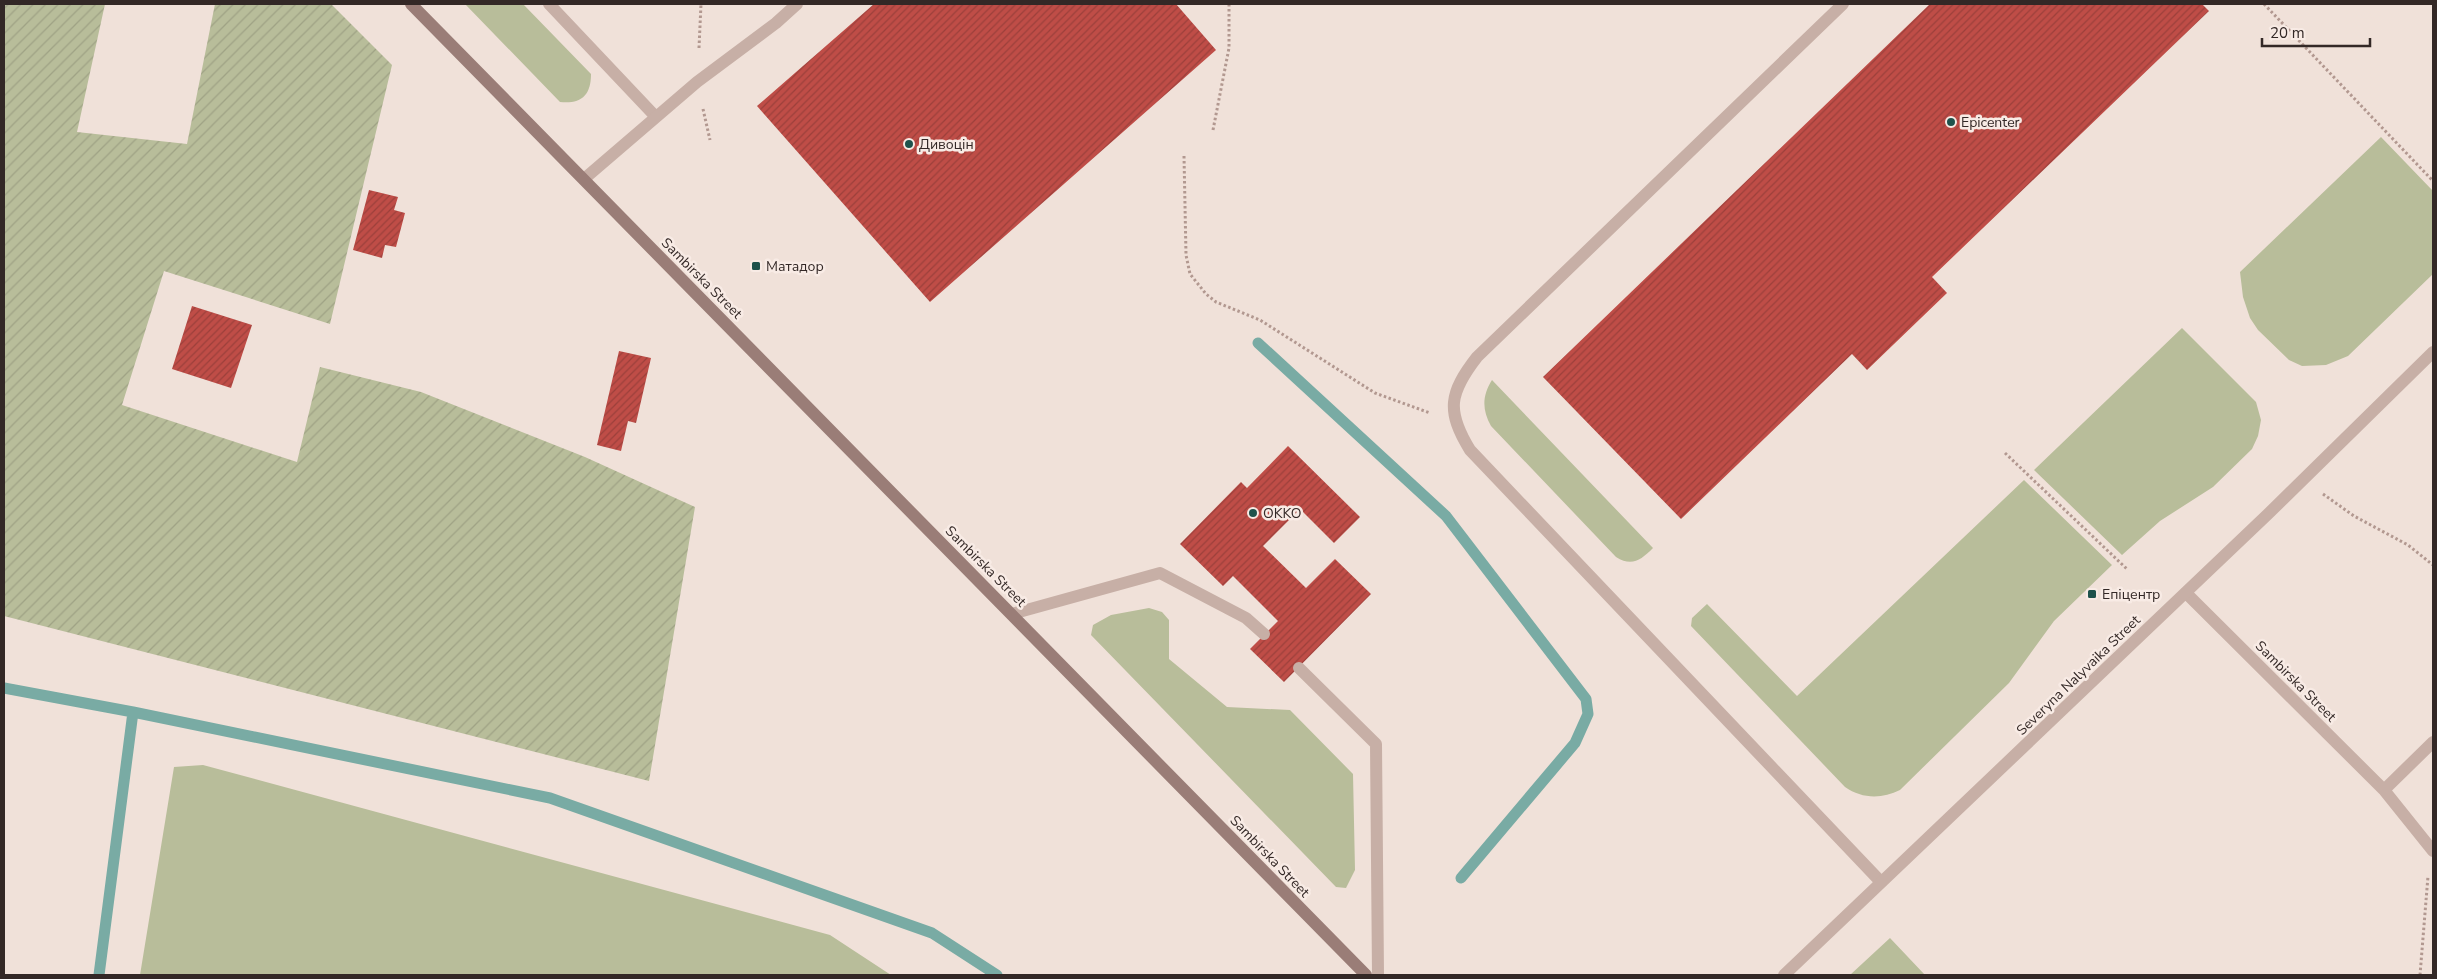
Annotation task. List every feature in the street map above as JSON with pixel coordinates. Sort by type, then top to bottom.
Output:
[{"type":"main road","name":"Sambirska Street","points":[[411,4],[1366,975]]},
{"type":"street","points":[[549,4],[656,116]]},
{"type":"street","points":[[584,179],[656,116],[797,4]]},
{"type":"street","points":[[1843,4],[1477,357],[1462,376],[1453,410],[1457,429],[1470,450],[1881,882]]},
{"type":"street","name":"Severyna Nalyvaika Street","points":[[1784,975],[2186,592],[2433,352]]},
{"type":"street","points":[[1012,614],[1160,573],[1246,618],[1264,634]]},
{"type":"street","name":"Sambirska Street","points":[[2186,592],[2384,790],[2432,849]]},
{"type":"street","points":[[1299,668],[1376,744],[1378,975]]},
{"type":"street","points":[[2384,790],[2433,742]]},
{"type":"path","points":[[1213,130],[1229,48],[1229,4]]},
{"type":"path","points":[[2264,4],[2433,181]]},
{"type":"path","points":[[1184,156],[1186,255],[1190,274],[1201,289],[1216,302],[1260,320],[1374,393],[1435,415],[1457,429]]},
{"type":"path","points":[[2005,453],[2128,570]]},
{"type":"path","points":[[2305,477],[2326,497],[2354,516],[2408,545],[2433,565]]},
{"type":"path","points":[[2420,975],[2432,849]]},
{"type":"green space","points":[[4,4],[105,4],[77,132],[187,144],[215,4],[331,4],[392,65],[330,324],[164,271],[122,405],[297,462],[320,367],[421,392],[585,457],[695,507],[649,781],[4,616]]},
{"type":"green space","points":[[465,4],[523,4],[591,74],[591,82],[587,93],[574,102],[560,102]]},
{"type":"green space","points":[[2381,137],[2433,191],[2433,274],[2348,356],[2326,365],[2302,366],[2289,360],[2258,330],[2250,318],[2243,297],[2240,272]]},
{"type":"green space","points":[[2182,328],[2256,402],[2261,420],[2258,436],[2252,449],[2213,487],[2160,521],[2122,555],[2034,470]]},
{"type":"green space","points":[[1492,380],[1653,548],[1649,552],[1632,562],[1616,557],[1491,426],[1484,403],[1486,392]]},
{"type":"green space","points":[[2024,480],[2112,565],[2054,621],[2009,683],[1900,790],[1886,795],[1865,796],[1845,787],[1691,626],[1692,618],[1707,604],[1797,696]]},
{"type":"green space","points":[[1149,608],[1162,612],[1169,620],[1169,659],[1227,707],[1290,710],[1353,774],[1355,870],[1346,888],[1336,887],[1091,635],[1093,625],[1111,615]]},
{"type":"green space","points":[[203,765],[830,935],[891,975],[140,975],[174,767]]},
{"type":"green space","points":[[1890,938],[1925,975],[1850,975]]},
{"type":"building","points":[[874,4],[1176,4],[1216,50],[930,302],[757,106]]},
{"type":"building","points":[[1930,4],[2202,4],[2209,11],[1932,277],[1947,293],[1867,370],[1852,354],[1681,519],[1543,377]]},
{"type":"building","points":[[369,190],[398,197],[394,210],[405,213],[396,247],[385,245],[382,258],[353,250]]},
{"type":"building","points":[[192,306],[252,325],[231,388],[172,369]]},
{"type":"building","points":[[619,351],[651,358],[636,423],[628,421],[621,451],[597,445]]},
{"type":"building","points":[[1288,446],[1360,517],[1334,543],[1300,509],[1263,546],[1306,588],[1335,559],[1371,594],[1284,682],[1250,649],[1278,621],[1233,576],[1223,586],[1180,544],[1241,482],[1247,488]]},
{"type":"waterway","points":[[1258,343],[1446,516],[1586,699],[1588,714],[1575,743],[1461,878]]},
{"type":"waterway","points":[[4,688],[133,712]]},
{"type":"waterway","points":[[99,975],[133,712],[550,798],[932,933],[997,975]]},
{"type":"place","name":"Epicenter","points":[[1951,122]]},
{"type":"place","name":"Дивоцін","points":[[909,144]]},
{"type":"place","name":"Матадор","points":[[756,266]]},
{"type":"place","name":"OKKO","points":[[1253,513]]},
{"type":"place","name":"Епіцентр","points":[[2092,594]]}]
